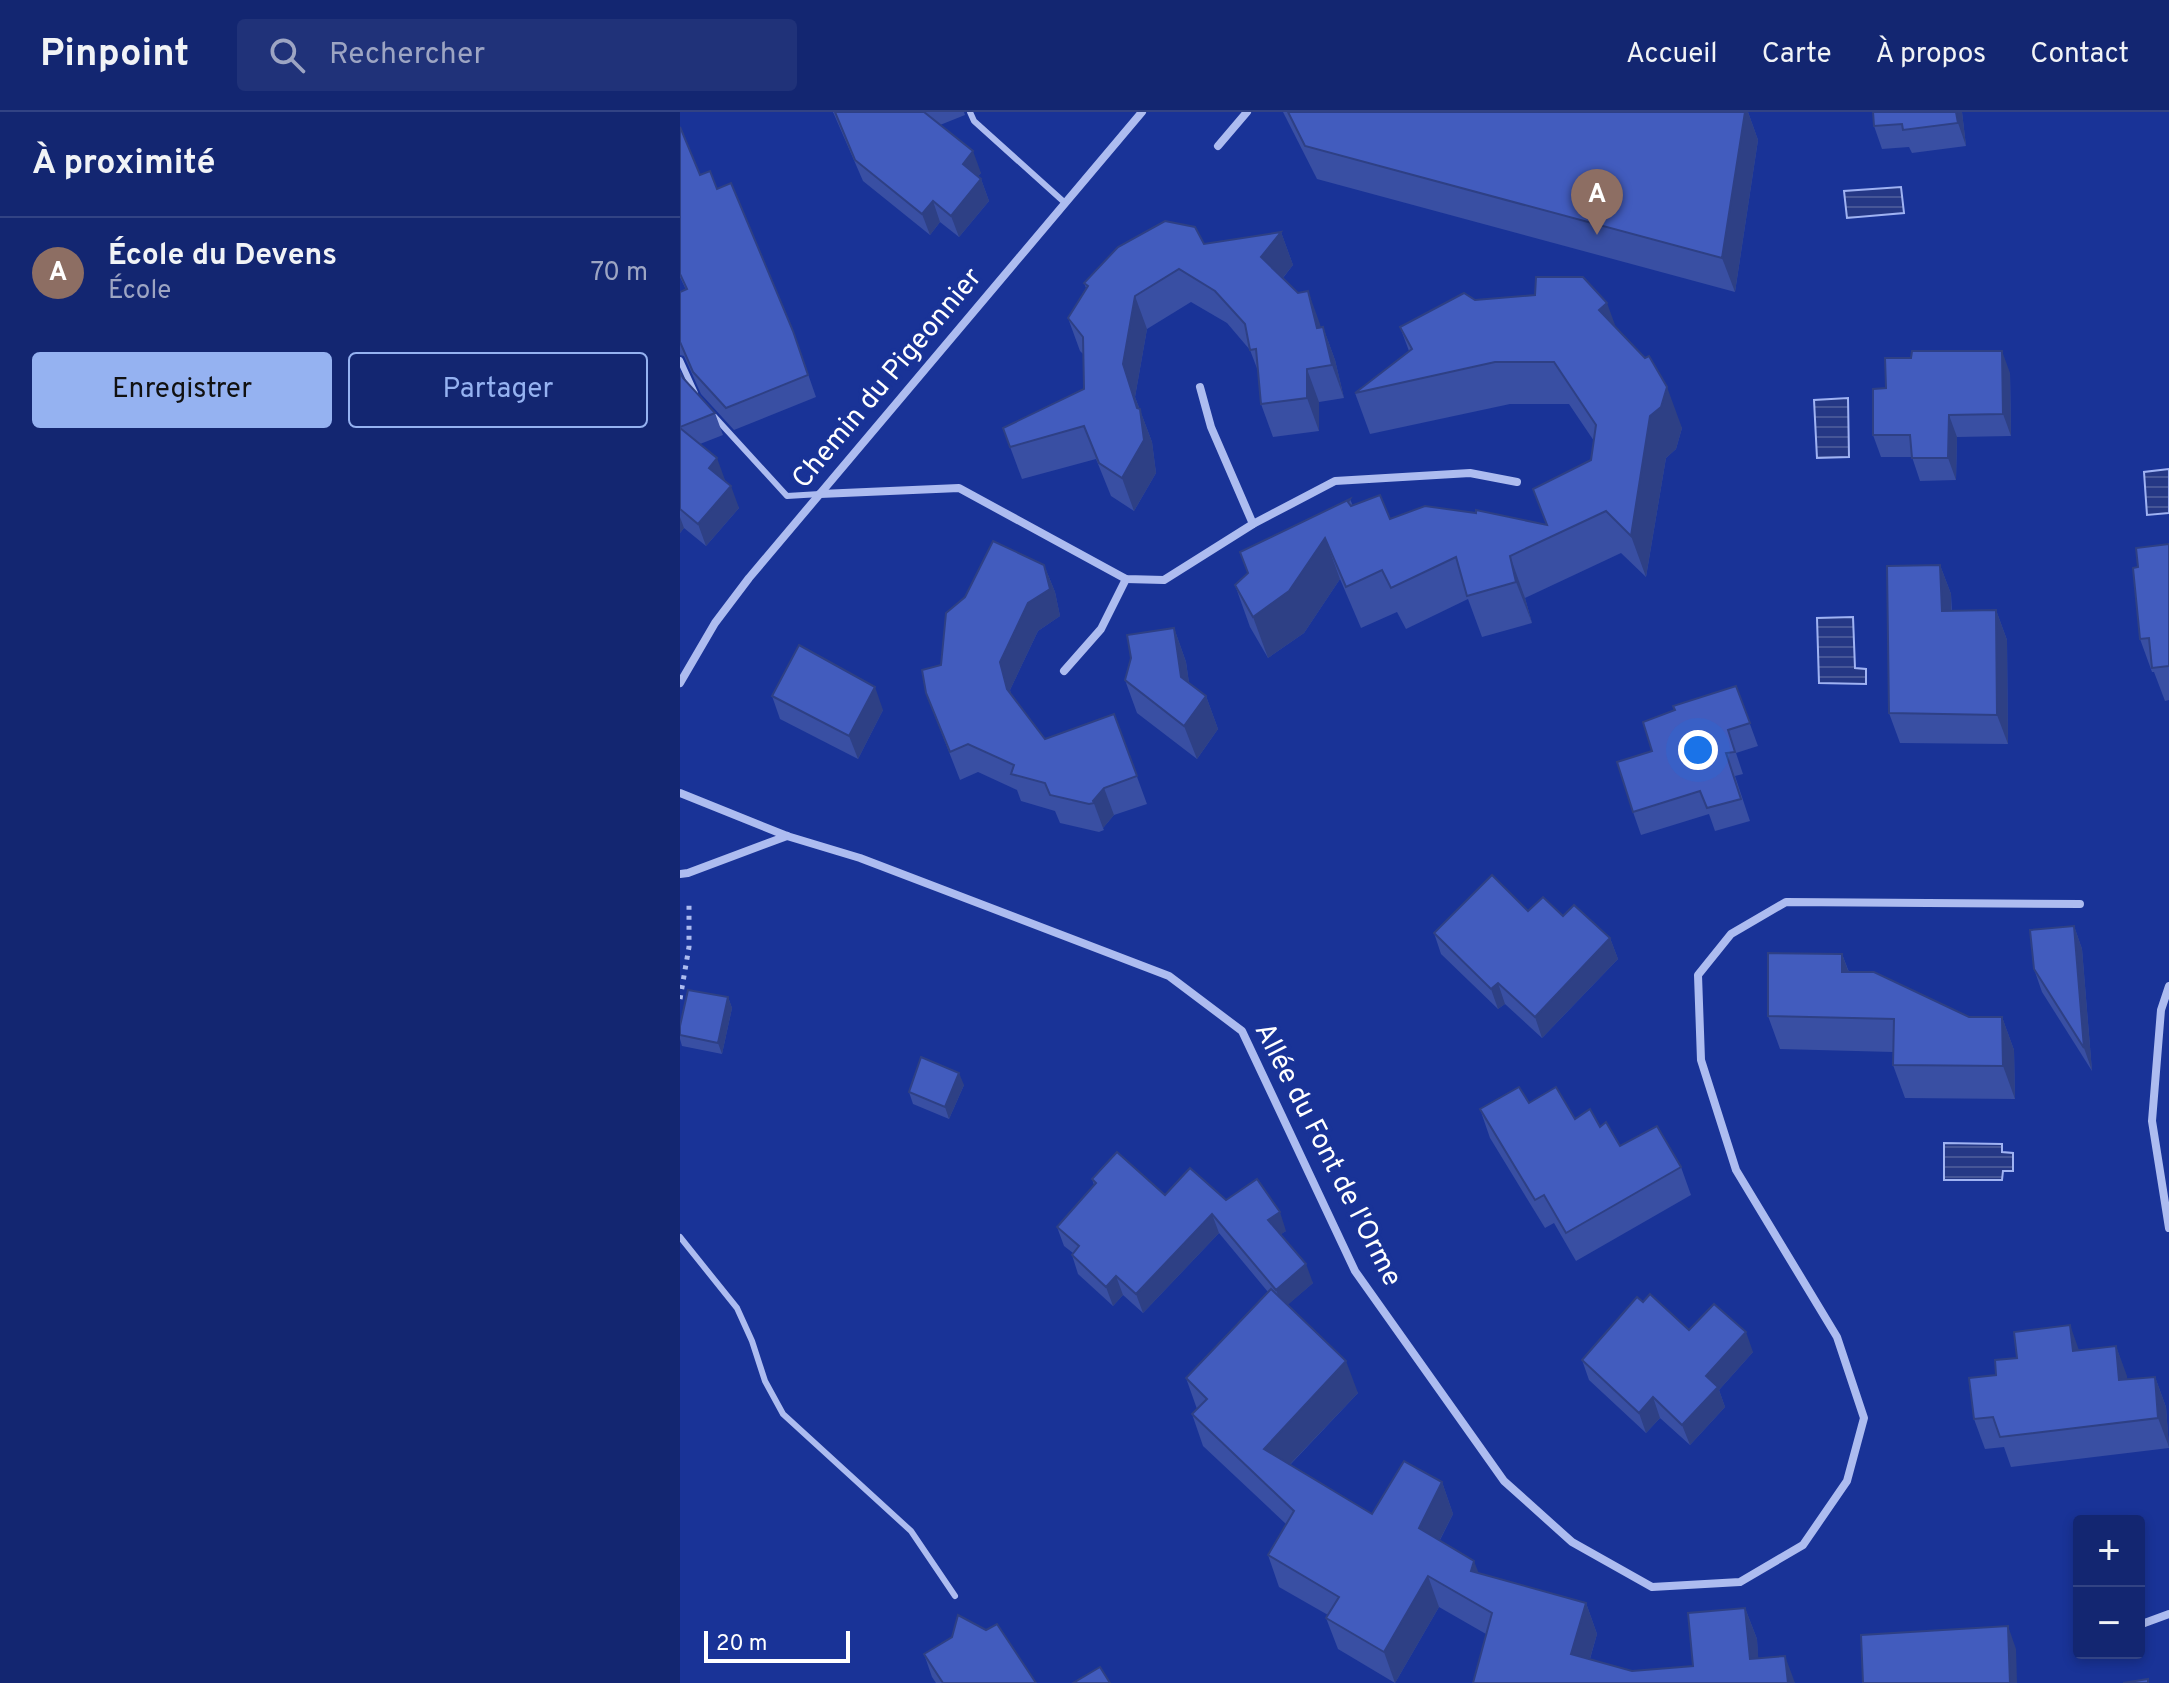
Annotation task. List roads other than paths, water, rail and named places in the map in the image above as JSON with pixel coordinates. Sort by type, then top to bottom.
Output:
[{"type":"street","name":"Chemin du Pigeonnier","points":[[680,683],[715,623],[1142,112]]},
{"type":"street","points":[[1218,146],[1247,112]]},
{"type":"street","points":[[1200,387],[1211,427],[1253,524]]},
{"type":"street","points":[[820,494],[959,488],[1126,579],[1164,580],[1253,524],[1335,481],[1470,473],[1517,482]]},
{"type":"street","points":[[1064,671],[1101,629],[1126,579]]},
{"type":"street","name":"Allée du Font de l'Orme","points":[[680,793],[787,836],[860,858],[1169,976],[1242,1031],[1355,1271],[1504,1481],[1572,1542],[1652,1587],[1740,1582],[1803,1545],[1847,1481],[1864,1418],[1837,1337],[1736,1170],[1701,1060],[1698,975],[1731,934],[1786,902],[2080,904]]},
{"type":"street","points":[[684,873],[787,836]]},
{"type":"street","points":[[2169,986],[2161,1010],[2152,1121],[2169,1228]]},
{"type":"street","points":[[2145,1623],[2169,1614]]},
{"type":"lane","points":[[970,112],[974,121],[1064,202]]},
{"type":"lane","points":[[680,360],[696,397]]},
{"type":"lane","points":[[707,408],[787,496],[820,494]]},
{"type":"lane","points":[[680,1237],[737,1308],[765,1381],[783,1414],[911,1531],[955,1596]]},
{"type":"water","points":[[1901,187],[1904,213],[1847,218],[1844,191]]},
{"type":"water","points":[[1848,398],[1849,457],[1817,458],[1814,400]]},
{"type":"water","points":[[2169,469],[2169,513],[2147,515],[2144,472]]},
{"type":"water","points":[[1853,617],[1855,668],[1866,669],[1866,684],[1819,683],[1817,618]]},
{"type":"water","points":[[1944,1143],[2002,1144],[2002,1152],[2013,1153],[2013,1171],[2003,1171],[2002,1180],[1944,1180]]},
{"type":"place","name":"École du Devens","points":[[1597,235]]}]
